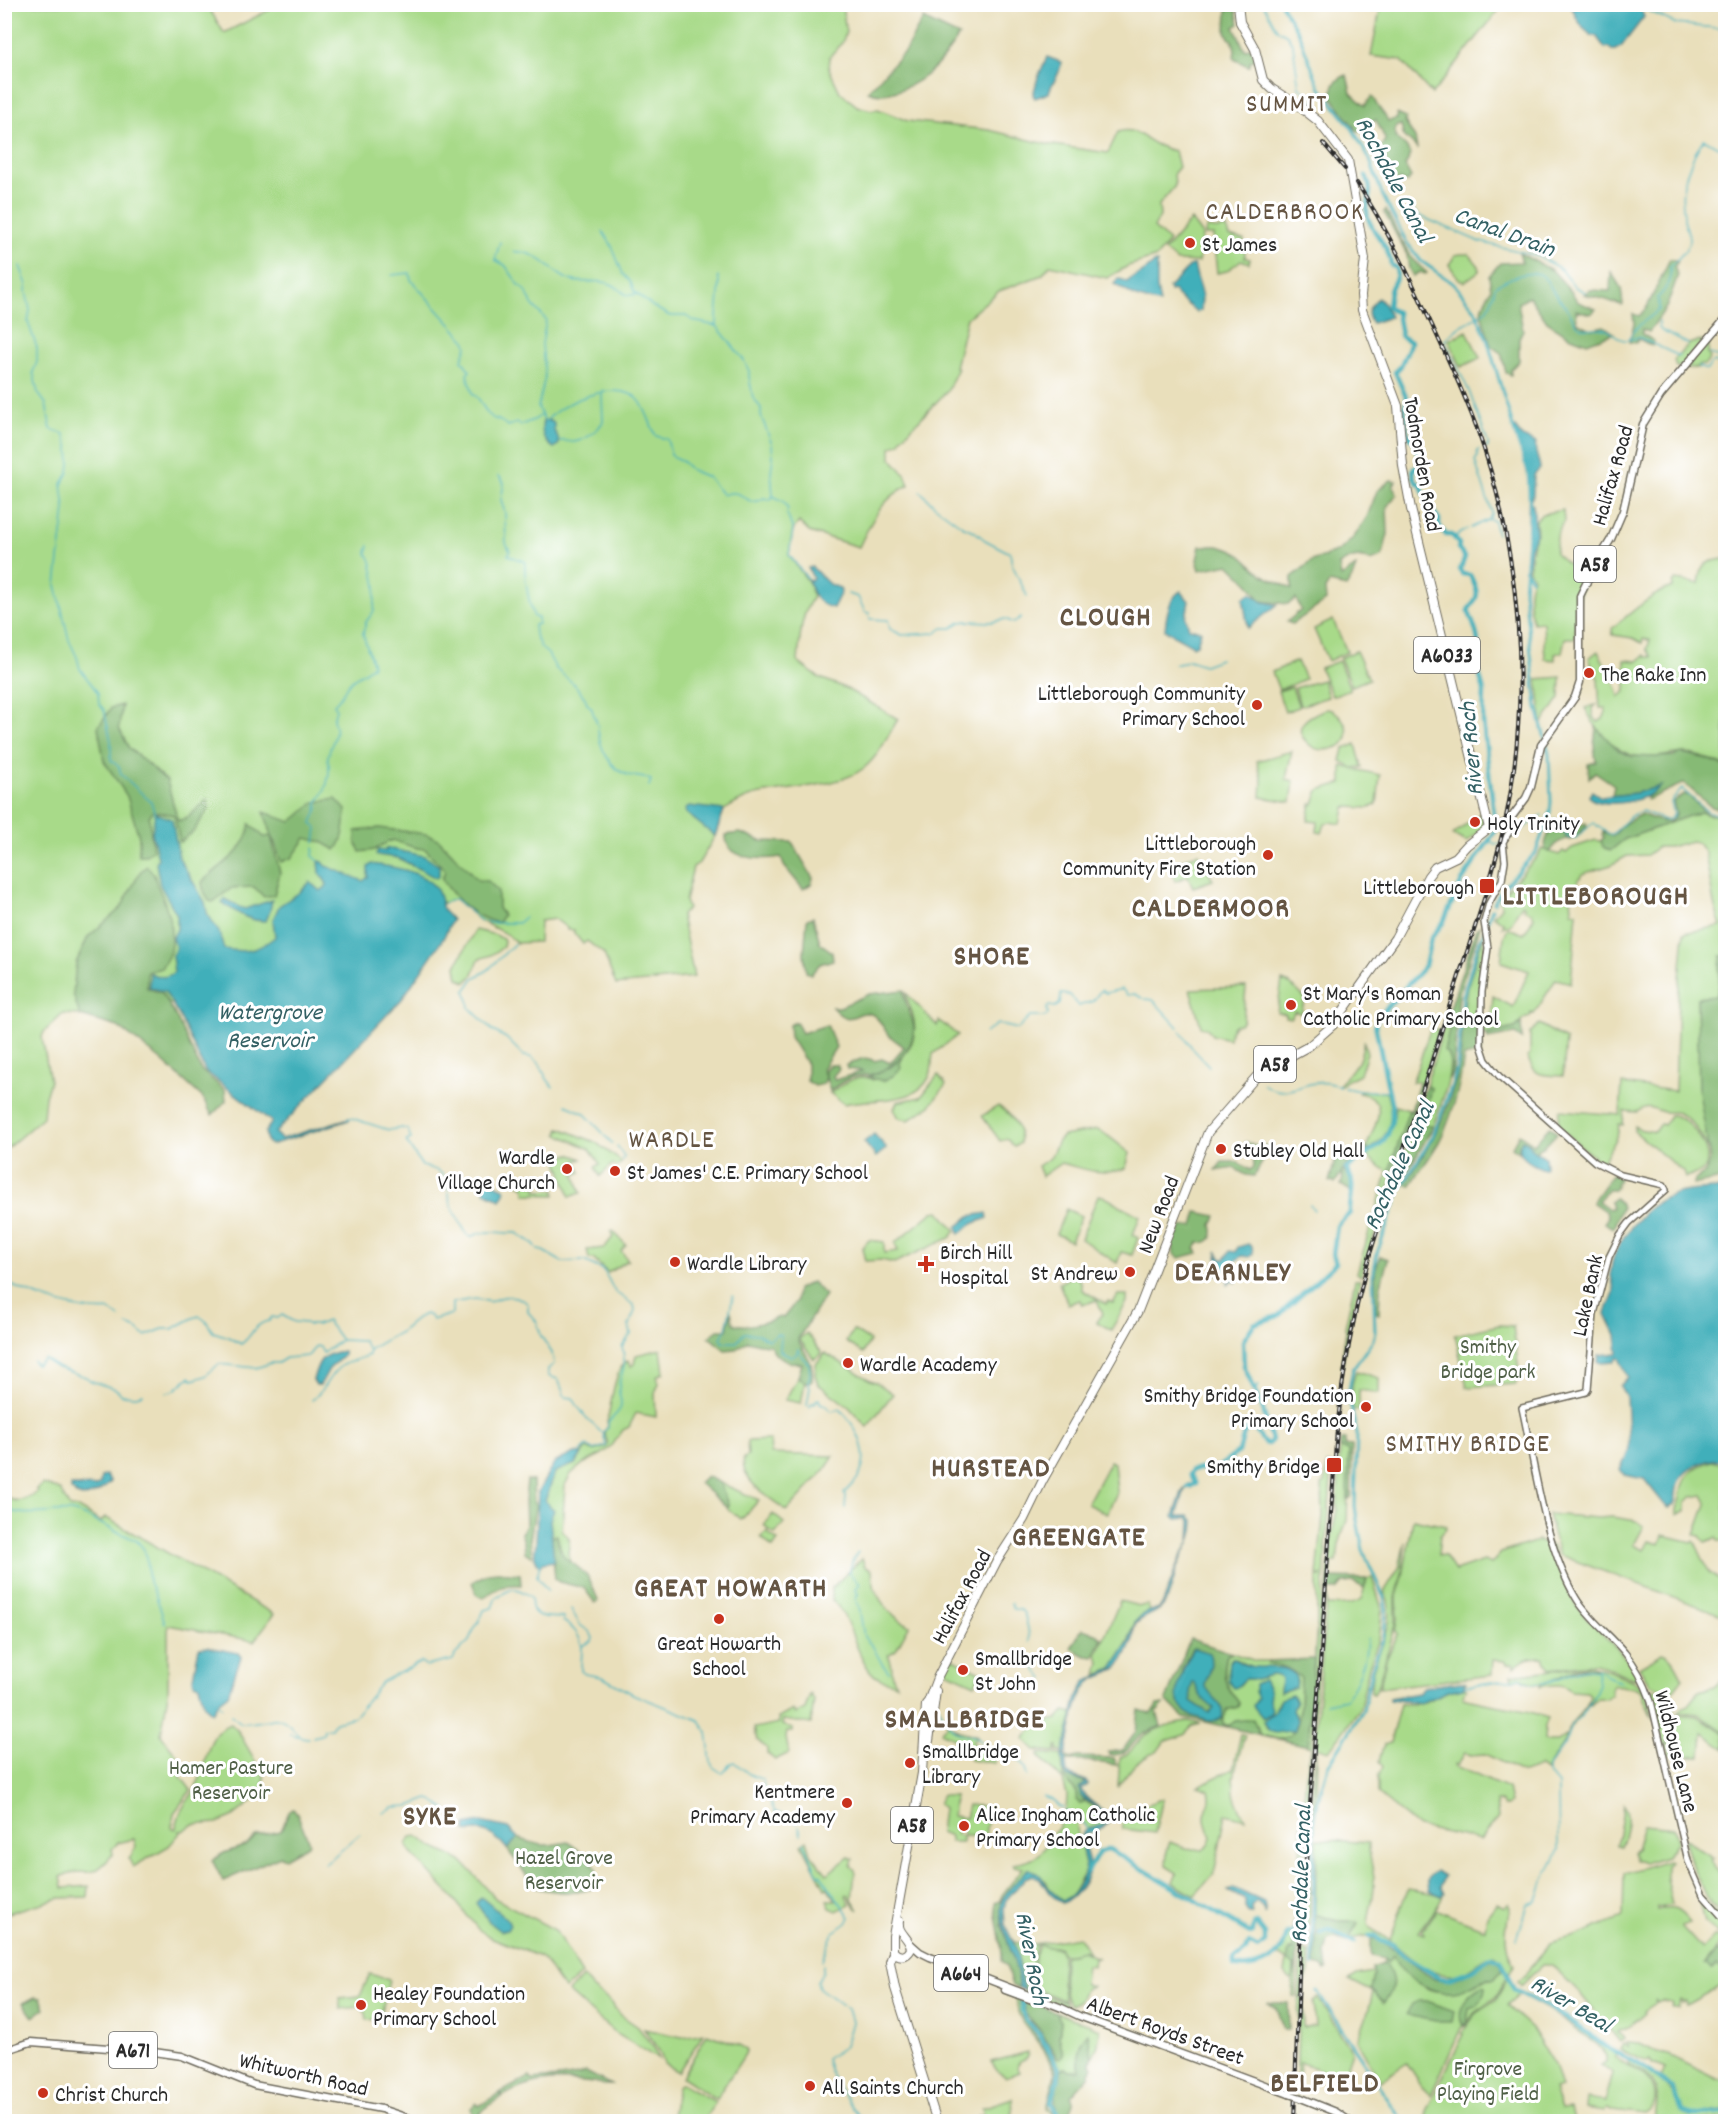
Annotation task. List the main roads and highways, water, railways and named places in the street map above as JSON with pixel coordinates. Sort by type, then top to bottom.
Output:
[{"type":"highway","name":"Todmorden Road","points":[[1238,4],[1240,22],[1255,49],[1263,80],[1272,90],[1299,106],[1318,121],[1348,160],[1365,259],[1361,295],[1362,310],[1398,406],[1403,466],[1411,509],[1493,827]]},
{"type":"highway","name":"New Road","points":[[1117,1349],[1143,1298],[1208,1132],[1254,1080],[1267,1069],[1309,1046],[1333,1025],[1395,938],[1421,888],[1435,867],[1456,857],[1467,845],[1493,827]]},
{"type":"highway","name":"Halifax Road","points":[[937,2121],[898,1999],[890,1962],[930,1703],[941,1672],[997,1561],[1020,1526],[1043,1480],[1117,1349]]},
{"type":"highway","name":"A58","points":[[893,1975],[895,1963],[910,1950],[898,1925],[926,1773],[930,1703]]},
{"type":"highway","points":[[905,1955],[898,1955],[893,1947],[899,1938],[907,1941]]},
{"type":"main road","name":"Halifax Road","points":[[1508,822],[1530,790],[1537,755],[1545,740],[1575,697],[1580,682],[1581,596],[1586,581],[1620,520],[1629,491],[1635,452],[1643,424],[1662,395],[1725,318]]},
{"type":"main road","name":"A58","points":[[1493,827],[1508,822]]},
{"type":"main road","name":"Lake Bank","points":[[1508,822],[1511,829],[1503,843],[1504,872],[1500,885],[1489,903],[1484,927],[1488,948],[1482,982],[1480,1032],[1483,1053],[1491,1068],[1595,1161],[1621,1175],[1664,1185],[1666,1190],[1629,1223],[1609,1257],[1594,1314],[1586,1392],[1522,1408]]},
{"type":"main road","name":"Wildhouse Lane","points":[[1522,1408],[1550,1534],[1567,1581],[1574,1596],[1589,1617],[1625,1652],[1647,1690],[1688,1861],[1703,1895],[1725,1921]]},
{"type":"main road","name":"Albert Royds Street","points":[[907,1941],[930,1958],[1025,1996],[1301,2098],[1336,2112],[1351,2121]]},
{"type":"main road","name":"Albert Royds Street","points":[[905,1955],[915,1953],[931,1962],[1016,1992]]},
{"type":"main road","name":"Whitworth Road","points":[[4,2051],[31,2042],[139,2050],[182,2056],[254,2085],[381,2109],[420,2121]]},
{"type":"water","points":[[1571,5],[1637,5],[1643,7],[1638,8],[1644,17],[1621,47],[1613,51],[1608,47],[1605,48],[1596,36],[1592,36],[1583,28]]},
{"type":"water","points":[[1047,57],[1061,62],[1059,71],[1049,93],[1035,98],[1033,95],[1038,77]]},
{"type":"water","points":[[1155,262],[1157,263],[1157,288],[1160,304],[1136,297],[1114,284],[1118,278],[1127,282]]},
{"type":"water","points":[[1191,265],[1194,265],[1202,297],[1201,311],[1197,312],[1169,288]]},
{"type":"water","points":[[1378,298],[1384,304],[1390,317],[1372,323],[1368,312]]},
{"type":"water","points":[[548,420],[554,423],[554,431],[558,437],[559,444],[554,448],[545,440],[543,433],[543,421]]},
{"type":"water","points":[[1512,424],[1522,437],[1536,443],[1535,450],[1540,466],[1534,475],[1533,495],[1530,501],[1533,505],[1536,534],[1530,547],[1527,570],[1529,481],[1525,461]]},
{"type":"water","points":[[812,567],[829,584],[840,588],[841,592],[833,608],[819,602],[813,594],[808,580],[811,581],[813,578],[808,568]]},
{"type":"water","points":[[1181,591],[1189,601],[1186,618],[1189,628],[1201,631],[1197,644],[1193,646],[1165,630],[1171,603]]},
{"type":"water","points":[[1251,593],[1263,602],[1277,605],[1248,628],[1243,598]]},
{"type":"water","points":[[1661,786],[1646,796],[1628,802],[1599,802],[1589,796],[1592,791],[1601,797],[1636,793]]},
{"type":"water","points":[[689,806],[724,810],[715,836],[686,813],[685,810]]},
{"type":"water","name":"Watergrove Reservoir","points":[[155,813],[172,819],[179,858],[205,902],[207,913],[219,932],[224,949],[251,950],[275,937],[273,920],[279,906],[310,882],[320,891],[325,888],[327,884],[320,873],[319,861],[363,881],[368,877],[368,867],[372,864],[397,868],[422,877],[437,890],[443,909],[452,920],[443,939],[402,999],[275,1133],[281,1139],[349,1118],[349,1120],[271,1145],[267,1142],[265,1132],[272,1122],[205,1071],[179,1015],[165,992],[149,987],[150,973],[162,977],[174,972],[172,956],[176,947],[172,939],[177,929],[177,915],[160,885],[156,863],[158,858],[152,833]]},
{"type":"water","points":[[386,848],[424,856],[439,866],[439,876],[436,878],[398,858],[376,855],[378,850],[386,851]]},
{"type":"water","points":[[225,899],[245,909],[272,900],[266,921],[260,921],[243,915],[222,903]]},
{"type":"water","points":[[874,1134],[886,1147],[876,1157],[864,1142]]},
{"type":"water","points":[[1522,1140],[1529,1143],[1534,1152],[1545,1157],[1546,1167],[1544,1169],[1522,1155],[1520,1146]]},
{"type":"water","points":[[487,1180],[504,1188],[506,1191],[501,1200],[485,1192],[484,1183]]},
{"type":"water","points":[[1725,1188],[1725,1466],[1721,1460],[1715,1460],[1703,1462],[1691,1468],[1679,1481],[1674,1505],[1669,1508],[1644,1479],[1624,1475],[1620,1469],[1629,1450],[1626,1397],[1620,1386],[1628,1377],[1619,1358],[1614,1362],[1601,1363],[1598,1361],[1599,1355],[1618,1353],[1616,1335],[1606,1314],[1614,1292],[1611,1270],[1613,1259],[1624,1237],[1641,1216],[1660,1201],[1690,1191]]},
{"type":"water","points":[[987,1213],[988,1218],[972,1224],[960,1234],[957,1227],[970,1216]]},
{"type":"water","points":[[1248,1244],[1252,1246],[1253,1254],[1249,1257],[1242,1256],[1232,1264],[1236,1282],[1232,1279],[1227,1286],[1229,1280],[1213,1272],[1214,1264],[1218,1260],[1217,1256],[1219,1257],[1217,1251],[1222,1259],[1225,1259],[1230,1251],[1236,1252],[1238,1247]]},
{"type":"water","points":[[343,1351],[344,1355],[329,1369],[320,1385],[316,1385],[313,1380],[322,1359],[330,1354]]},
{"type":"water","points":[[574,1453],[582,1454],[575,1464],[555,1472],[545,1501],[554,1510],[550,1520],[554,1561],[542,1563],[540,1566],[535,1558],[538,1492],[554,1463]]},
{"type":"water","points":[[106,1475],[111,1482],[92,1495],[83,1497],[71,1490],[71,1486],[94,1487],[100,1484],[101,1477]]},
{"type":"water","points":[[1189,1484],[1191,1488],[1185,1489],[1177,1516],[1189,1516],[1194,1521],[1190,1541],[1191,1521],[1187,1518],[1177,1519],[1174,1516],[1182,1492]]},
{"type":"water","points":[[1190,1542],[1179,1562],[1166,1602],[1157,1611],[1136,1624],[1132,1642],[1119,1666],[1092,1681],[1085,1688],[1075,1711],[1066,1754],[1063,1754],[1076,1700],[1085,1682],[1112,1669],[1129,1642],[1135,1622],[1143,1614],[1159,1608],[1163,1603],[1179,1560]]},
{"type":"water","points":[[208,1647],[238,1653],[241,1657],[228,1694],[219,1701],[212,1713],[204,1705],[199,1685],[194,1683],[193,1677],[199,1648]]},
{"type":"water","points":[[1193,1648],[1210,1653],[1211,1664],[1205,1685],[1220,1704],[1222,1718],[1219,1720],[1208,1721],[1189,1714],[1178,1702],[1178,1686]],"holes":[[[1193,1682],[1202,1697],[1214,1708],[1209,1713],[1191,1701],[1190,1691]]]},
{"type":"water","points":[[1232,1659],[1252,1667],[1275,1667],[1289,1670],[1294,1674],[1296,1687],[1280,1692],[1281,1678],[1271,1675],[1245,1679],[1234,1688],[1228,1681]]},
{"type":"water","points":[[1264,1680],[1270,1692],[1269,1701],[1272,1709],[1270,1714],[1263,1718],[1253,1706],[1258,1698],[1255,1684]]},
{"type":"water","points":[[1465,1683],[1463,1688],[1448,1691],[1421,1703],[1389,1701],[1389,1698],[1419,1693],[1423,1687]]},
{"type":"water","points":[[1292,1695],[1296,1701],[1293,1709],[1297,1720],[1295,1730],[1275,1733],[1269,1731],[1264,1721],[1275,1711],[1280,1699]]},
{"type":"water","points":[[1062,1755],[1065,1756],[1067,1774],[1087,1781],[1088,1785],[1081,1789],[1087,1798],[1104,1812],[1109,1822],[1103,1828],[1084,1835],[1088,1874],[1071,1898],[1062,1903],[1050,1894],[1040,1879],[1032,1875],[1025,1878],[1006,1900],[1005,1925],[1016,1948],[1024,1990],[1019,1988],[1016,1966],[1001,1917],[1003,1898],[1028,1869],[1041,1876],[1050,1890],[1062,1900],[1071,1896],[1086,1870],[1081,1835],[1089,1829],[1104,1825],[1107,1820],[1097,1808],[1081,1796],[1079,1788],[1086,1783],[1067,1777],[1064,1772]]},
{"type":"water","points":[[481,1822],[508,1828],[518,1838],[507,1849],[499,1840],[481,1831],[465,1831],[466,1825]]},
{"type":"water","points":[[1436,1871],[1444,1876],[1440,1887],[1444,1893],[1441,1896],[1429,1890],[1428,1879]]},
{"type":"water","points":[[1233,1888],[1264,1902],[1266,1914],[1256,1902],[1251,1907],[1252,1914],[1249,1914],[1245,1908],[1245,1900],[1228,1891]]},
{"type":"water","points":[[481,1897],[508,1920],[510,1925],[507,1930],[500,1931],[491,1924],[476,1903]]},
{"type":"waterway","name":"River Roch","points":[[1263,4],[1277,29],[1287,35],[1293,45],[1299,87],[1318,106]]},
{"type":"waterway","name":"Rochdale Canal","points":[[1281,4],[1299,34],[1319,86],[1352,128],[1370,160],[1382,194],[1407,243],[1421,261],[1454,284],[1475,310],[1487,339],[1528,471],[1530,509],[1524,591],[1537,708],[1549,754],[1551,802],[1550,812],[1536,852],[1502,889],[1494,903]]},
{"type":"waterway","points":[[1643,8],[1676,24],[1726,29]]},
{"type":"waterway","points":[[1628,339],[1638,326],[1659,310],[1657,298],[1668,284],[1670,267],[1688,245],[1682,193],[1694,156],[1704,139],[1718,147],[1726,143]]},
{"type":"waterway","name":"River Roch","points":[[1187,1487],[1196,1484],[1190,1474],[1192,1470],[1218,1467],[1239,1452],[1245,1430],[1254,1428],[1264,1443],[1268,1444],[1272,1440],[1263,1410],[1244,1366],[1243,1341],[1254,1324],[1278,1316],[1336,1263],[1333,1254],[1337,1226],[1350,1213],[1352,1182],[1346,1169],[1380,1145],[1388,1134],[1392,1120],[1392,1107],[1375,1024],[1380,1015],[1425,966],[1431,938],[1443,923],[1462,881],[1496,830],[1483,722],[1484,691],[1475,659],[1478,641],[1468,610],[1477,593],[1470,575],[1462,574],[1460,570],[1465,557],[1458,548],[1459,544],[1452,535],[1446,535],[1439,525],[1439,519],[1414,476],[1413,469],[1419,466],[1416,444],[1407,433],[1404,409],[1407,399],[1395,372],[1401,366],[1411,342],[1401,336],[1397,312],[1388,306],[1397,271],[1396,267],[1391,265],[1388,252],[1368,218],[1370,189],[1366,176]]},
{"type":"waterway","name":"Canal Drain","points":[[1411,208],[1420,216],[1480,242],[1535,255],[1561,269],[1575,287],[1585,292]]},
{"type":"waterway","points":[[603,232],[611,244],[623,274],[630,281],[634,291],[652,306],[670,316],[686,316],[693,321],[717,326],[743,359],[749,371],[753,398],[761,408],[761,416],[772,444],[773,496]]},
{"type":"waterway","points":[[500,242],[495,260],[505,265],[546,320],[542,344],[545,377],[538,407],[541,414]]},
{"type":"waterway","points":[[514,252],[536,257],[572,281],[608,283],[626,294],[637,294]]},
{"type":"waterway","points":[[20,266],[27,285],[30,310],[28,322],[37,348],[37,362],[33,372],[38,393],[46,404],[51,429],[64,434],[69,448],[69,472],[62,484],[65,509],[56,585],[69,640],[80,669],[98,693],[99,704],[104,710],[111,741],[111,760],[119,767],[121,774],[151,802],[155,814]]},
{"type":"waterway","points":[[392,275],[410,273],[411,280],[465,340],[467,346],[462,360],[470,371],[467,374],[473,394],[487,413],[508,426],[517,423],[521,425],[541,415],[545,421]]},
{"type":"waterway","points":[[1485,448],[1488,447],[1488,443],[1469,391],[1445,342],[1463,324],[1478,317],[1486,310],[1495,287],[1504,281],[1520,275],[1537,273],[1544,277],[1575,322],[1581,327],[1605,329],[1622,340],[1638,337],[1679,356]]},
{"type":"waterway","points":[[717,326],[718,276]]},
{"type":"waterway","points":[[1659,322],[1659,328],[1662,331],[1688,344]]},
{"type":"waterway","points":[[1710,354],[1726,359]]},
{"type":"waterway","points":[[1698,367],[1707,370],[1711,363],[1715,362],[1726,370]]},
{"type":"waterway","points":[[559,441],[578,441],[591,435],[601,425],[603,422],[603,391]]},
{"type":"waterway","points":[[548,419],[565,406],[590,395],[616,391],[628,393],[640,401],[656,436],[667,439],[671,455],[691,470],[708,477],[723,495],[738,494],[754,502],[764,498],[770,500],[773,496],[783,501],[788,508],[787,511]]},
{"type":"waterway","points":[[1479,450],[1475,461],[1492,513],[1489,519]]},
{"type":"waterway","points":[[499,476],[504,483],[501,500],[505,513],[506,543],[510,551],[508,555],[525,562],[530,605],[534,617],[538,618],[538,624],[534,625],[535,635],[556,669],[575,685],[585,698],[598,726]]},
{"type":"waterway","points":[[920,491],[935,506],[962,526],[1010,553],[1012,564],[1027,596]]},
{"type":"waterway","points":[[787,514],[793,530],[789,555],[808,579]]},
{"type":"waterway","points":[[1471,528],[1489,519],[1494,521],[1497,534]]},
{"type":"waterway","points":[[1455,541],[1458,535],[1467,529]]},
{"type":"waterway","points":[[315,843],[317,828],[312,824],[318,808],[317,802],[325,790],[329,776],[328,757],[335,730],[333,720],[336,709],[334,704],[347,685],[373,665],[363,634],[366,622],[374,611],[376,585],[367,553],[369,545]]},
{"type":"waterway","name":"Rochdale Canal","points":[[1526,570],[1531,579]]},
{"type":"waterway","points":[[848,594],[858,597],[865,612],[869,613],[870,619],[888,620],[890,629],[902,635],[936,633],[943,628],[952,628],[960,622],[968,621],[992,622],[1005,619],[1014,623],[1021,617]]},
{"type":"waterway","points":[[1174,664],[1189,660],[1204,665],[1220,659]]},
{"type":"waterway","points":[[598,729],[603,750],[611,763],[628,775],[651,780],[649,786]]},
{"type":"waterway","points":[[1554,818],[1560,823],[1568,838],[1576,838],[1593,823],[1610,835],[1631,816],[1642,811],[1664,820],[1670,819],[1674,814],[1671,802],[1682,789],[1709,813],[1726,815]]},
{"type":"waterway","points":[[1506,841],[1542,815]]},
{"type":"waterway","points":[[1489,841],[1502,844]]},
{"type":"waterway","points":[[314,848],[313,856],[319,861]]},
{"type":"waterway","points":[[444,903],[455,899],[481,921],[492,923],[518,923],[525,917]]},
{"type":"waterway","name":"Rochdale Canal","points":[[1313,1966],[1314,1825],[1318,1800],[1328,1766],[1363,1710],[1372,1668],[1384,1637],[1386,1610],[1384,1598],[1363,1550],[1357,1520],[1355,1506],[1357,1433],[1349,1390],[1353,1369],[1373,1340],[1375,1332],[1373,1276],[1377,1253],[1401,1188],[1433,1136],[1451,1088],[1457,1069],[1463,996],[1480,939],[1492,909]]},
{"type":"waterway","points":[[514,944],[488,970],[474,978],[465,991],[470,1008],[493,1031],[506,1038],[524,1056],[539,1063],[553,1087]]},
{"type":"waterway","points":[[985,1033],[997,1024],[1018,1029],[1030,1017],[1045,1017],[1049,1006],[1055,1007],[1060,1004],[1061,994],[1070,995],[1079,1006],[1093,1001],[1101,990],[1106,993],[1122,989],[1127,995],[1135,994],[1142,998]]},
{"type":"waterway","points":[[1145,999],[1153,1000],[1178,1027]]},
{"type":"waterway","points":[[1180,1031],[1209,1066]]},
{"type":"waterway","points":[[1263,1084],[1282,1091],[1319,1083],[1329,1083],[1340,1087]]},
{"type":"waterway","points":[[1345,1088],[1389,1092]]},
{"type":"waterway","points":[[566,1105],[584,1113],[603,1133]]},
{"type":"waterway","points":[[347,1119],[351,1118],[389,1130],[402,1128],[408,1130],[411,1139],[406,1141],[422,1166],[443,1174],[451,1204],[470,1237],[488,1232],[517,1233],[534,1244],[538,1250],[562,1262],[584,1261],[604,1271],[615,1292],[634,1305],[635,1311],[629,1325],[631,1334],[622,1347],[624,1366],[619,1384],[620,1409],[603,1432],[606,1446],[593,1450],[587,1446],[580,1453]]},
{"type":"waterway","points":[[605,1136],[612,1143]]},
{"type":"waterway","points":[[617,1147],[624,1156],[623,1160]]},
{"type":"waterway","points":[[1310,1205],[1314,1210]]},
{"type":"waterway","points":[[4,1282],[42,1298],[71,1306],[110,1310],[120,1318]]},
{"type":"waterway","points":[[733,1296],[726,1329],[721,1338],[722,1342],[737,1342],[744,1333],[758,1334],[769,1340],[777,1334],[781,1335],[780,1351],[791,1356],[796,1355],[798,1349],[809,1364],[810,1387],[807,1405],[810,1407],[819,1399],[820,1403],[826,1405],[831,1411],[840,1409],[856,1431],[863,1449],[863,1467],[857,1479],[844,1494],[846,1496],[845,1508]]},
{"type":"waterway","points":[[312,1400],[341,1366],[369,1355],[369,1350],[400,1332],[421,1316],[425,1314],[432,1320],[452,1314],[452,1303],[475,1299],[489,1302],[504,1297],[514,1297],[528,1304],[528,1312],[537,1322],[541,1336],[552,1353],[554,1364],[548,1369],[548,1374],[558,1379],[565,1397],[573,1398],[585,1416],[601,1432]]},
{"type":"waterway","points":[[127,1325],[137,1329],[145,1336],[163,1329],[172,1329],[199,1316],[206,1321],[213,1332],[241,1344],[264,1322],[282,1315],[294,1322],[309,1325],[327,1321],[341,1340]]},
{"type":"waterway","points":[[167,1392],[176,1389],[190,1377],[193,1380],[205,1376],[219,1364],[256,1368],[278,1363],[286,1358],[308,1356],[316,1346],[320,1347],[323,1353],[341,1340],[363,1341],[368,1349]]},
{"type":"waterway","points":[[33,1361],[36,1365],[44,1359],[58,1368],[116,1389],[122,1395],[143,1394]]},
{"type":"waterway","name":"River Roch","points":[[1254,1391],[1259,1385]]},
{"type":"waterway","points":[[4,1508],[29,1514],[71,1512],[89,1518]]},
{"type":"waterway","points":[[91,1519],[137,1541],[143,1548],[147,1557],[149,1582],[165,1623]]},
{"type":"waterway","points":[[858,1552],[853,1559],[849,1573],[860,1584],[855,1589],[858,1594],[855,1599],[859,1606],[864,1637],[889,1672]]},
{"type":"waterway","points":[[540,1564],[537,1577],[548,1591]]},
{"type":"waterway","points":[[313,1737],[323,1734],[324,1729],[331,1728],[335,1722],[354,1717],[382,1682],[421,1662],[426,1666],[453,1660],[469,1641],[484,1610],[492,1608],[496,1597],[510,1590],[520,1590],[531,1597],[532,1607],[540,1616],[563,1618],[563,1621],[578,1635],[582,1646]]},
{"type":"waterway","points":[[1011,1603],[1013,1609],[1021,1610],[1024,1614],[1029,1642]]},
{"type":"waterway","points":[[571,1609],[580,1625],[590,1632],[593,1638],[592,1641],[582,1646],[581,1671],[602,1677],[635,1695],[699,1720],[707,1732],[713,1767],[722,1773],[734,1762],[749,1774],[763,1780],[764,1788],[775,1812],[797,1823]]},
{"type":"waterway","points":[[1326,1703],[1346,1699],[1358,1678],[1367,1639]]},
{"type":"waterway","points":[[1035,1664],[1035,1668],[1044,1679]]},
{"type":"waterway","points":[[1597,1668],[1609,1678],[1622,1682]]},
{"type":"waterway","points":[[1465,1686],[1521,1678],[1530,1683],[1539,1684],[1578,1671],[1597,1670],[1599,1684],[1592,1700],[1582,1716],[1572,1723],[1564,1745],[1548,1767],[1548,1773],[1558,1785],[1559,1850],[1543,1882],[1539,1896],[1535,1902],[1528,1904],[1517,1939]]},
{"type":"waterway","points":[[218,1703],[222,1707]]},
{"type":"waterway","points":[[938,1705],[954,1730],[979,1739],[988,1754],[996,1748],[1012,1755],[1023,1765],[1027,1776]]},
{"type":"waterway","points":[[231,1715],[240,1722]]},
{"type":"waterway","points":[[240,1723],[280,1719],[293,1729]]},
{"type":"waterway","points":[[294,1730],[301,1737],[308,1738]]},
{"type":"waterway","points":[[290,1734],[298,1736]]},
{"type":"waterway","points":[[1043,1797],[1053,1800],[1063,1808]]},
{"type":"waterway","points":[[384,1813],[393,1807],[410,1806],[428,1799],[446,1810]]},
{"type":"waterway","points":[[1065,1811],[1086,1825],[1087,1830]]},
{"type":"waterway","points":[[799,1827],[801,1835]]},
{"type":"waterway","points":[[325,1864],[360,1834]]},
{"type":"waterway","points":[[804,1842],[817,1873],[821,1875],[850,1917],[847,1923],[833,1933],[822,1960]]},
{"type":"waterway","name":"River Beal","points":[[1088,1871],[1099,1852],[1109,1849],[1250,1933],[1257,1924],[1265,1934],[1265,1943],[1258,1948],[1249,1943],[1246,1951],[1234,1960],[1234,1966],[1254,1966],[1267,1961],[1282,1948],[1287,1934],[1293,1932]]},
{"type":"waterway","name":"River Beal","points":[[1320,1933],[1329,1930],[1354,1942]]},
{"type":"waterway","name":"River Beal","points":[[1369,1936],[1376,1936],[1381,1941],[1392,1944],[1405,1957],[1440,1978],[1448,1979],[1472,1970],[1491,1957],[1501,1960],[1514,1990],[1548,2007],[1610,2050],[1637,2063],[1661,2079],[1672,2088],[1681,2112],[1692,2116],[1726,2112]]},
{"type":"waterway","points":[[823,1965],[823,1972],[817,1981],[819,1988],[848,2009],[852,2022],[845,2046],[826,2059],[828,2067],[836,2084],[863,2122]]},
{"type":"waterway","name":"Rochdale Canal","points":[[1317,1991],[1403,2122]]},
{"type":"waterway","name":"River Roch","points":[[1022,1995],[1022,2011],[1026,2020],[1041,2037],[1059,2069],[1058,2081],[1051,2102],[1058,2114],[1057,2122]]},
{"type":"railway","points":[[1323,143],[1345,169]]},
{"type":"railway","points":[[1294,2122],[1300,1945],[1337,1429],[1346,1362],[1370,1254],[1495,862],[1505,822],[1513,773],[1520,673],[1518,622],[1512,572],[1491,473],[1476,426],[1397,252],[1357,183]]},
{"type":"place","name":"St James","points":[[1190,243]]},
{"type":"place","name":"The Rake Inn","points":[[1589,673]]},
{"type":"place","name":"Littleborough Community Primary School","points":[[1257,705]]},
{"type":"place","name":"Holy Trinity","points":[[1475,822]]},
{"type":"place","name":"Littleborough Community Fire Station","points":[[1268,855]]},
{"type":"place","name":"Littleborough","points":[[1487,886]]},
{"type":"place","name":"St Mary's Roman Catholic Primary School","points":[[1291,1005]]},
{"type":"place","name":"Stubley Old Hall","points":[[1221,1149]]},
{"type":"place","name":"Wardle Village Church","points":[[567,1169]]},
{"type":"place","name":"St James' C.E. Primary School","points":[[615,1171]]},
{"type":"place","name":"Wardle Library","points":[[675,1262]]},
{"type":"place","name":"Birch Hill Hospital","points":[[926,1264]]},
{"type":"place","name":"St Andrew","points":[[1130,1272]]},
{"type":"place","name":"Wardle Academy","points":[[848,1363]]},
{"type":"place","name":"Smithy Bridge Foundation Primary School","points":[[1366,1407]]},
{"type":"place","name":"Smithy Bridge","points":[[1334,1465]]},
{"type":"place","name":"Great Howarth School","points":[[719,1619]]},
{"type":"place","name":"Smallbridge St John","points":[[963,1670]]},
{"type":"place","name":"Smallbridge Library","points":[[910,1763]]},
{"type":"place","name":"Kentmere Primary Academy","points":[[847,1803]]},
{"type":"place","name":"Alice Ingham Catholic Primary School","points":[[964,1826]]},
{"type":"place","name":"Healey Foundation Primary School","points":[[361,2005]]},
{"type":"place","name":"All Saints Church","points":[[810,2086]]},
{"type":"place","name":"Christ Church","points":[[43,2093]]},
{"type":"district","name":"SUMMIT","points":[[1287,102]]},
{"type":"district","name":"CALDERBROOK","points":[[1285,210]]},
{"type":"district","name":"CLOUGH","points":[[1106,615]]},
{"type":"district","name":"LITTLEBOROUGH","points":[[1596,894]]},
{"type":"district","name":"CALDERMOOR","points":[[1211,906]]},
{"type":"district","name":"SHORE","points":[[992,954]]},
{"type":"district","name":"WARDLE","points":[[672,1138]]},
{"type":"district","name":"DEARNLEY","points":[[1233,1270]]},
{"type":"district","name":"SMITHY BRIDGE","points":[[1468,1442]]},
{"type":"district","name":"HURSTEAD","points":[[991,1466]]},
{"type":"district","name":"GREENGATE","points":[[1079,1535]]},
{"type":"district","name":"GREAT HOWARTH","points":[[731,1586]]},
{"type":"district","name":"SMALLBRIDGE","points":[[965,1717]]},
{"type":"district","name":"SYKE","points":[[430,1814]]},
{"type":"district","name":"BELFIELD","points":[[1325,2081]]},
{"type":"park label","name":"Smithy Bridge park","points":[[1488,1358]]},
{"type":"park label","name":"Hamer Pasture Reservoir","points":[[231,1778]]},
{"type":"park label","name":"Hazel Grove Reservoir","points":[[564,1868]]},
{"type":"park label","name":"Firgrove Playing Field","points":[[1488,2080]]}]
